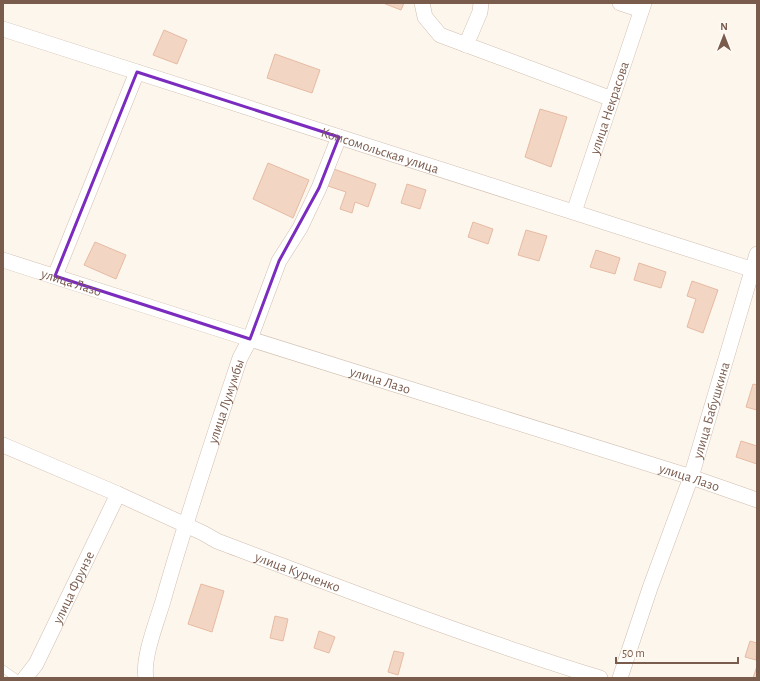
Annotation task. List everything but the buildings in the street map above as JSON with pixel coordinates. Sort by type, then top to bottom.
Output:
[{"type":"street","points":[[422,3],[425,17],[440,35],[612,99]]},
{"type":"street","points":[[466,45],[480,12],[481,3]]},
{"type":"street","points":[[620,3],[643,7]]},
{"type":"street","name":"улица Некрасова","points":[[574,212],[643,7]]},
{"type":"street","name":"Комсомольская улица","points":[[3,29],[754,270]]},
{"type":"street","points":[[55,276],[137,72]]},
{"type":"street","name":"улица Лумумбы","points":[[146,678],[145,671],[150,644],[185,524],[240,358],[250,339],[279,261],[300,228],[316,195],[339,137]]},
{"type":"street","name":"улица Бабушкина","points":[[620,678],[650,588],[691,477],[754,270],[757,254]]},
{"type":"street","name":"улица Лазо","points":[[3,260],[691,477],[757,500]]},
{"type":"street","name":"улица Курченко","points":[[3,445],[185,524],[217,541],[422,618],[537,659],[600,678]]},
{"type":"street","name":"улица Фрунзе","points":[[25,678],[36,664],[118,494]]},
{"type":"lane","points":[[3,669],[16,678]]},
{"type":"highlighted area","points":[[137,72],[339,137],[319,188],[279,261],[250,339],[55,276]]}]
